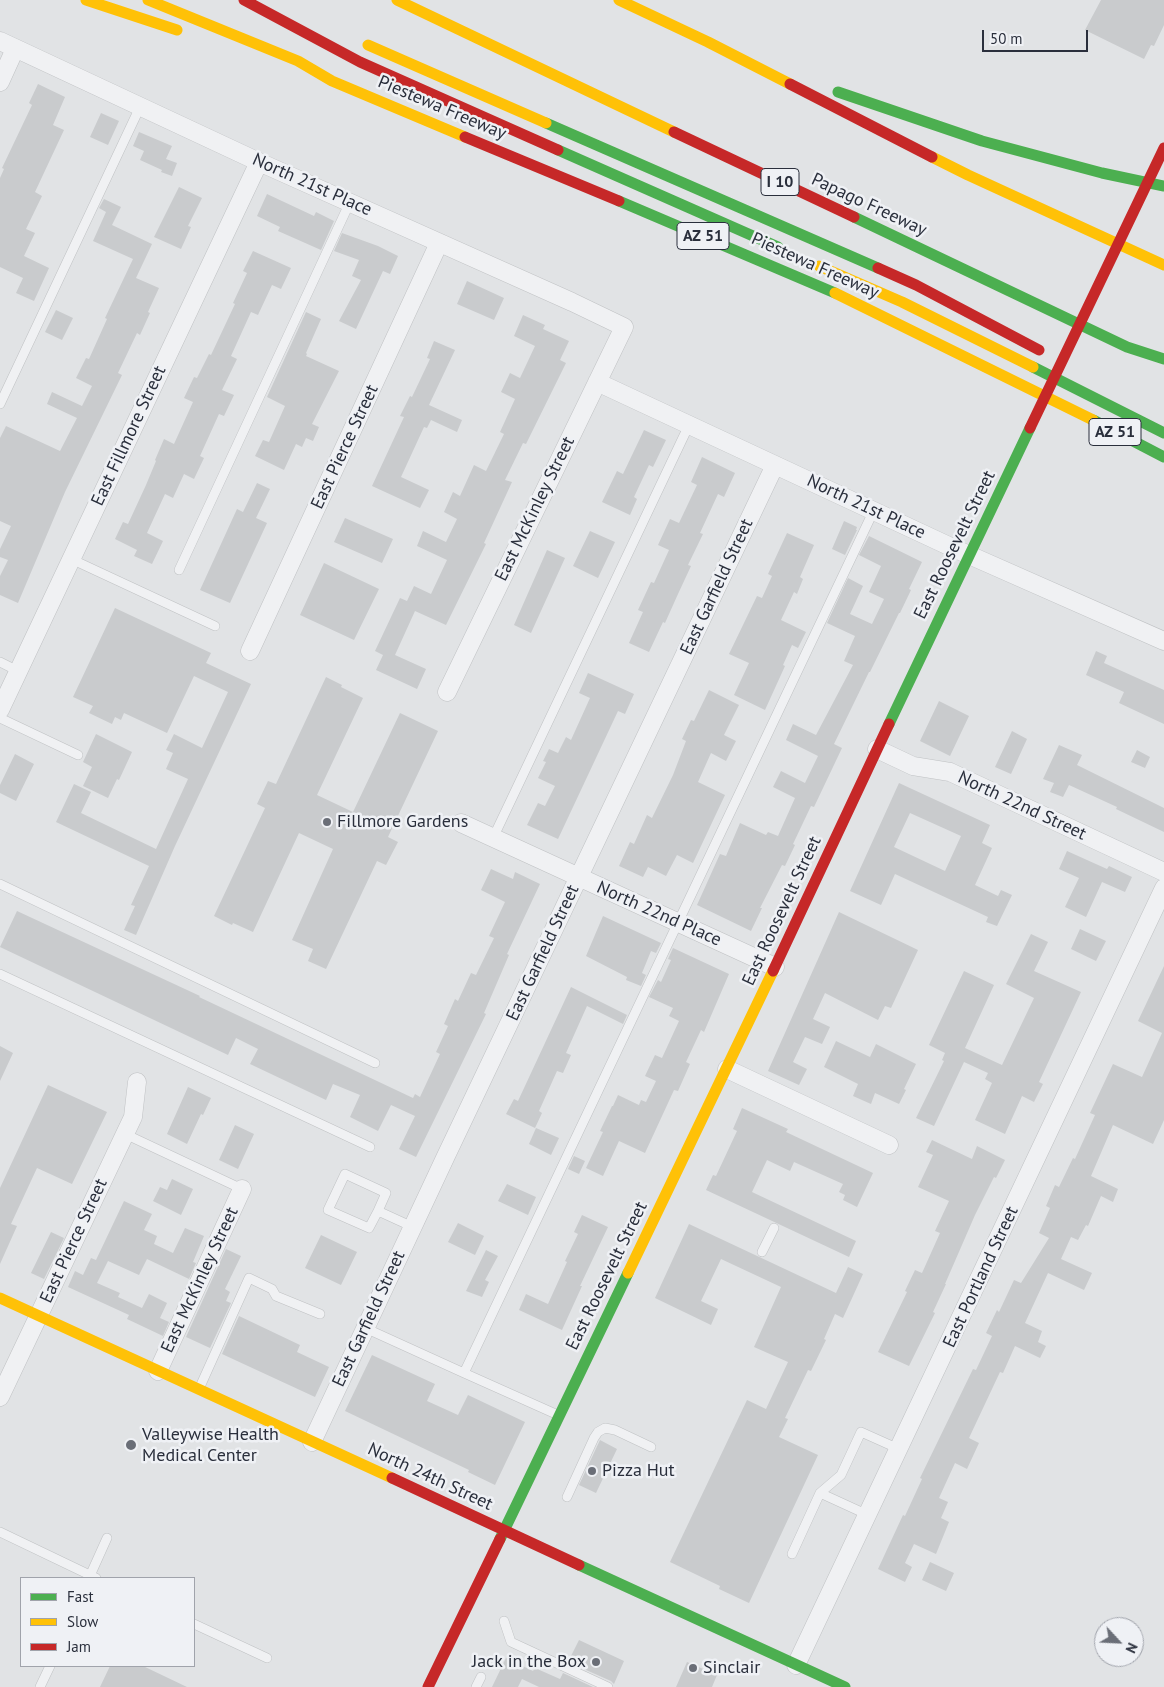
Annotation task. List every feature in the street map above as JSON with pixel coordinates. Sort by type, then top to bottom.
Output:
[{"type":"main road","points":[[86,0],[184,32]]},
{"type":"main road","points":[[148,0],[298,61],[332,81]]},
{"type":"main road","points":[[244,0],[360,62],[784,250]]},
{"type":"main road","name":"Papago Freeway","points":[[397,0],[1127,347],[1164,359]]},
{"type":"main road","points":[[619,0],[708,42],[968,174],[1164,265]]},
{"type":"main road","points":[[384,2],[418,10]]},
{"type":"main road","points":[[354,39],[916,285],[1070,366]]},
{"type":"main road","points":[[708,42],[809,81]]},
{"type":"main road","points":[[295,72],[332,81]]},
{"type":"main road","name":"Piestewa Freeway","points":[[332,81],[814,282],[1066,406],[1164,457]]},
{"type":"main road","points":[[827,88],[982,142],[1102,173],[1164,186]]},
{"type":"main road","name":"East Roosevelt Street","points":[[428,1687],[728,1069],[877,749],[1164,148]]},
{"type":"main road","points":[[811,262],[902,302],[1164,433]]},
{"type":"main road","points":[[1066,406],[1136,455]]},
{"type":"main road","name":"North 24th Street","points":[[0,1298],[838,1686]]},
{"type":"street","points":[[0,82],[8,45]]},
{"type":"street","name":"North 21st Place","points":[[8,45],[259,162],[624,327]]},
{"type":"street","name":"East Fillmore Street","points":[[0,710],[259,162]]},
{"type":"street","name":"East Pierce Street","points":[[250,651],[439,243]]},
{"type":"street","name":"East McKinley Street","points":[[447,692],[624,327]]},
{"type":"street","name":"North 21st Place","points":[[597,382],[775,465],[1164,641]]},
{"type":"street","name":"East Garfield Street","points":[[312,1442],[775,465]]},
{"type":"street","name":"North 22nd Street","points":[[877,749],[913,766],[950,772],[1164,872]]},
{"type":"street","name":"North 22nd Place","points":[[461,823],[775,967]]},
{"type":"street","name":"East Portland Street","points":[[796,1665],[1164,888]]},
{"type":"street","points":[[728,1069],[889,1145]]},
{"type":"street","name":"East Pierce Street","points":[[0,1397],[133,1117],[138,1082]]},
{"type":"street","name":"East McKinley Street","points":[[158,1371],[242,1189]]},
{"type":"lane","points":[[0,404],[140,107]]},
{"type":"lane","points":[[178,570],[350,202]]},
{"type":"lane","points":[[494,838],[689,425]]},
{"type":"lane","points":[[464,1373],[874,510]]},
{"type":"lane","points":[[71,560],[215,626]]},
{"type":"lane","points":[[0,662],[18,670]]},
{"type":"lane","points":[[0,718],[78,755]]},
{"type":"lane","points":[[0,884],[374,1063]]},
{"type":"lane","points":[[0,974],[370,1147]]},
{"type":"lane","points":[[125,1134],[242,1189]]},
{"type":"lane","points":[[345,1174],[386,1193],[378,1211],[369,1228],[328,1210],[345,1174]]},
{"type":"lane","points":[[378,1211],[413,1227]]},
{"type":"lane","points":[[762,1252],[774,1228]]},
{"type":"lane","points":[[199,1390],[249,1278],[272,1290],[276,1296],[320,1314]]},
{"type":"lane","points":[[365,1328],[558,1416]]},
{"type":"lane","points":[[567,1497],[598,1432],[605,1428],[615,1430],[651,1447]]},
{"type":"lane","points":[[792,1554],[820,1493],[841,1475],[861,1432],[899,1449]]},
{"type":"lane","points":[[820,1493],[868,1515]]},
{"type":"lane","points":[[0,1532],[91,1577],[107,1538]]},
{"type":"lane","points":[[504,1621],[511,1642],[608,1687]]},
{"type":"lane","points":[[195,1624],[267,1658]]},
{"type":"lane","points":[[40,1687],[50,1667]]},
{"type":"lane","points":[[476,1687],[480,1677]]},
{"type":"building","points":[[1101,0],[1164,0],[1164,25],[1154,46],[1151,45],[1144,59],[1085,30]]},
{"type":"building","points":[[38,84],[65,97],[53,125],[64,130],[35,192],[42,196],[26,229],[35,233],[24,256],[49,268],[34,301],[16,293],[23,278],[0,267],[0,178],[4,169],[2,168],[32,105],[29,103]]},
{"type":"building","points":[[101,113],[119,121],[108,145],[90,137]]},
{"type":"building","points":[[139,132],[172,146],[166,159],[177,163],[172,176],[140,160],[144,151],[133,146]]},
{"type":"building","points":[[179,187],[202,198],[188,226],[191,227],[181,249],[154,237]]},
{"type":"building","points":[[267,194],[314,216],[316,212],[334,221],[321,250],[278,231],[280,227],[257,216]]},
{"type":"building","points":[[104,199],[121,207],[112,225],[152,244],[136,278],[159,288],[140,335],[137,333],[118,373],[122,375],[65,492],[18,603],[0,595],[0,576],[8,560],[0,557],[0,549],[11,526],[0,521],[0,438],[6,426],[60,451],[77,418],[47,404],[52,392],[82,406],[92,386],[76,378],[86,358],[89,359],[107,319],[105,318],[133,259],[93,241],[106,212],[99,208]]},
{"type":"building","points":[[342,233],[378,246],[398,256],[390,274],[383,271],[356,329],[339,321],[361,280],[352,276],[359,260],[334,251]]},
{"type":"building","points":[[253,251],[291,268],[281,289],[272,285],[258,315],[251,312],[231,356],[237,359],[222,390],[234,395],[224,416],[219,414],[200,456],[204,458],[194,479],[184,474],[173,498],[165,494],[147,533],[163,541],[152,564],[134,556],[137,550],[115,539],[123,522],[128,524],[164,439],[174,444],[193,402],[184,398],[194,377],[197,378],[209,354],[211,355],[235,304],[233,303],[247,273],[243,271]]},
{"type":"building","points":[[467,281],[504,298],[494,320],[457,304]]},
{"type":"building","points":[[56,310],[73,318],[62,340],[45,332]]},
{"type":"building","points":[[306,312],[321,319],[306,356],[339,371],[312,424],[319,427],[313,441],[306,438],[302,447],[296,444],[284,470],[255,456],[263,440],[269,442],[285,406],[267,397]]},
{"type":"building","points":[[523,315],[545,325],[543,329],[569,341],[560,360],[566,363],[526,444],[523,443],[505,480],[512,482],[484,543],[486,544],[446,625],[415,611],[395,655],[426,669],[417,689],[376,670],[383,655],[375,651],[400,598],[407,601],[414,586],[431,594],[447,560],[417,546],[423,531],[446,542],[457,519],[444,512],[453,492],[460,496],[474,465],[486,471],[504,434],[500,432],[515,399],[501,392],[510,373],[520,378],[535,346],[514,336]]},
{"type":"building","points":[[434,341],[455,350],[429,405],[462,420],[457,432],[431,420],[427,428],[424,427],[401,477],[429,490],[420,508],[372,486],[404,417],[400,416],[410,396],[412,397],[430,359],[427,358]]},
{"type":"building","points":[[644,430],[666,440],[653,467],[649,465],[634,497],[637,499],[630,515],[602,502],[617,471],[623,474]]},
{"type":"building","points":[[702,457],[735,473],[724,497],[718,494],[700,533],[703,534],[688,565],[691,566],[665,623],[663,622],[649,652],[629,643],[643,612],[638,610],[651,582],[654,583],[669,550],[658,545],[670,519],[679,523],[697,485],[691,482]]},
{"type":"building","points":[[257,483],[270,489],[256,518],[267,523],[230,603],[200,590],[237,509],[243,512]]},
{"type":"building","points":[[345,518],[393,539],[382,563],[334,542]]},
{"type":"building","points":[[844,521],[857,527],[845,555],[832,549]]},
{"type":"building","points":[[590,531],[615,542],[598,578],[573,566]]},
{"type":"building","points":[[787,533],[814,545],[800,577],[803,579],[797,594],[794,592],[781,620],[806,632],[798,648],[792,645],[783,665],[785,666],[765,710],[734,695],[749,663],[729,654],[757,596],[762,598],[772,576],[768,574]]},
{"type":"building","points":[[869,536],[922,562],[900,613],[834,744],[842,748],[814,807],[811,806],[785,866],[782,865],[760,908],[762,908],[751,931],[697,905],[720,854],[726,856],[740,823],[766,835],[768,832],[778,836],[795,798],[773,787],[781,771],[805,783],[818,756],[786,740],[793,724],[816,735],[853,665],[844,661],[855,636],[827,623],[848,578],[863,586],[850,614],[872,624],[884,599],[869,592],[881,566],[859,555]]},
{"type":"building","points":[[547,550],[565,558],[531,633],[514,625]]},
{"type":"building","points":[[324,563],[379,589],[354,640],[300,615]]},
{"type":"building","points":[[115,608],[211,653],[206,663],[251,684],[175,846],[136,935],[124,930],[135,906],[131,905],[149,866],[56,822],[74,784],[91,792],[81,813],[156,849],[188,779],[166,769],[173,753],[166,750],[174,734],[202,748],[228,692],[194,676],[167,733],[124,713],[121,720],[115,717],[112,724],[89,713],[93,706],[73,697]]},
{"type":"building","points":[[1096,651],[1107,656],[1104,663],[1164,690],[1164,724],[1119,703],[1124,692],[1086,675]]},
{"type":"building","points":[[588,673],[634,694],[625,714],[618,711],[558,839],[527,825],[538,803],[545,806],[555,786],[538,778],[546,762],[543,761],[549,749],[558,753],[566,737],[571,740],[590,698],[579,693]]},
{"type":"building","name":"Fillmore Gardens","points":[[326,677],[363,698],[317,795],[353,812],[400,713],[438,731],[388,837],[398,842],[386,865],[377,861],[326,969],[308,961],[313,949],[292,940],[333,849],[299,833],[253,932],[214,916],[265,808],[257,804],[268,781],[276,784]]},
{"type":"building","points":[[709,690],[739,705],[724,735],[736,741],[726,761],[711,753],[698,782],[725,795],[693,863],[677,855],[666,876],[648,867],[643,877],[619,866],[630,842],[634,844],[647,815],[652,818],[673,775],[686,741],[682,739],[691,720],[694,721]]},
{"type":"building","points":[[939,701],[969,716],[950,756],[920,741]]},
{"type":"building","points":[[1012,731],[1027,739],[1011,774],[995,767]]},
{"type":"building","points":[[96,734],[132,752],[108,798],[83,786],[92,767],[83,762]]},
{"type":"building","points":[[1059,745],[1082,755],[1077,765],[1164,808],[1164,832],[1116,809],[1117,807],[1069,785],[1063,797],[1050,792],[1054,783],[1043,779]]},
{"type":"building","points":[[1137,750],[1150,757],[1145,768],[1131,762]]},
{"type":"building","points":[[15,754],[34,764],[16,801],[0,793],[0,785]]},
{"type":"building","points":[[899,783],[990,825],[982,843],[992,848],[975,885],[998,896],[1001,890],[1012,895],[997,926],[986,922],[988,917],[895,874],[881,905],[850,891]],"holes":[[[910,813],[961,836],[945,871],[894,847]]]},
{"type":"building","points":[[1067,851],[1107,869],[1109,866],[1132,877],[1125,892],[1102,882],[1086,917],[1065,907],[1079,878],[1059,869]]},
{"type":"building","points":[[491,869],[513,879],[515,872],[540,884],[507,954],[509,955],[484,1013],[486,1014],[416,1157],[399,1149],[415,1116],[391,1105],[378,1131],[350,1117],[360,1095],[333,1084],[326,1100],[250,1064],[258,1049],[236,1038],[228,1055],[0,947],[17,911],[413,1098],[415,1094],[420,1097],[440,1054],[436,1052],[448,1026],[444,1024],[455,999],[458,1001],[471,973],[476,975],[494,938],[489,936],[505,902],[481,890]]},
{"type":"building","points":[[839,912],[918,950],[891,1008],[885,1006],[878,1020],[825,993],[813,1019],[830,1027],[822,1044],[805,1037],[793,1062],[807,1069],[799,1085],[768,1071]]},
{"type":"building","points":[[603,916],[661,943],[656,953],[651,951],[642,973],[646,975],[641,986],[626,980],[627,977],[586,956]]},
{"type":"building","points":[[1080,929],[1106,941],[1096,961],[1071,949]]},
{"type":"building","points":[[1031,934],[1048,942],[1034,971],[1081,992],[1039,1082],[1043,1084],[1034,1102],[1022,1096],[1005,1134],[975,1120],[992,1083],[985,1079],[988,1073],[964,1062],[934,1126],[916,1118],[944,1061],[942,1060],[945,1053],[929,1045],[964,971],[994,985],[965,1048],[1002,1065],[1034,998],[1006,984]]},
{"type":"building","points":[[673,948],[729,974],[704,1032],[701,1030],[686,1062],[690,1064],[678,1091],[674,1090],[645,1153],[619,1141],[603,1176],[586,1168],[603,1132],[600,1131],[612,1106],[618,1095],[639,1105],[641,1100],[646,1102],[656,1081],[645,1076],[655,1055],[662,1058],[679,1021],[669,1016],[673,1008],[649,997],[658,980],[661,982],[671,960],[668,959]]},
{"type":"building","points":[[1164,966],[1164,1120],[1153,1144],[1113,1125],[1091,1176],[1118,1189],[1113,1202],[1101,1196],[1088,1226],[1086,1225],[1078,1240],[1071,1237],[1061,1259],[1092,1273],[1084,1290],[1048,1273],[1025,1323],[1042,1331],[1038,1342],[1046,1346],[1040,1358],[1015,1346],[1003,1373],[1000,1372],[969,1438],[979,1443],[967,1469],[955,1463],[939,1498],[948,1502],[941,1518],[949,1522],[936,1554],[914,1544],[905,1563],[912,1567],[905,1582],[878,1569],[903,1515],[905,1516],[922,1479],[920,1478],[973,1369],[976,1370],[992,1336],[986,1333],[997,1310],[999,1312],[1014,1280],[1021,1283],[1049,1238],[1039,1233],[1050,1208],[1046,1206],[1055,1185],[1059,1187],[1073,1158],[1075,1159],[1095,1115],[1090,1113],[1113,1064],[1142,1077],[1162,1033],[1138,1021]]},
{"type":"building","points":[[571,987],[627,1015],[623,1024],[587,1006],[566,1053],[571,1055],[563,1073],[557,1071],[539,1111],[542,1113],[535,1128],[506,1114],[514,1099],[518,1101]]},
{"type":"building","points":[[836,1041],[870,1057],[876,1044],[916,1064],[899,1104],[875,1093],[871,1104],[853,1096],[858,1084],[824,1067]]},
{"type":"building","points":[[0,1046],[13,1053],[0,1081]]},
{"type":"building","points":[[48,1085],[107,1112],[72,1184],[37,1168],[11,1224],[17,1226],[0,1264],[0,1188]]},
{"type":"building","points":[[188,1087],[211,1098],[187,1144],[167,1134]]},
{"type":"building","points":[[742,1108],[788,1129],[786,1132],[873,1173],[857,1207],[843,1200],[845,1195],[839,1192],[843,1184],[794,1162],[790,1171],[767,1160],[752,1192],[856,1241],[849,1257],[706,1190],[713,1175],[716,1176],[737,1131],[733,1129]]},
{"type":"building","points":[[235,1125],[254,1134],[238,1169],[219,1160]]},
{"type":"building","points":[[536,1128],[559,1138],[551,1155],[529,1144]]},
{"type":"building","points":[[932,1140],[972,1159],[977,1146],[1005,1160],[996,1178],[994,1177],[975,1215],[933,1312],[935,1313],[909,1366],[878,1352],[907,1292],[905,1291],[915,1270],[922,1273],[940,1233],[935,1231],[949,1201],[918,1187],[933,1155],[926,1152]]},
{"type":"building","points":[[574,1156],[585,1161],[579,1174],[568,1169]]},
{"type":"building","points":[[172,1179],[193,1189],[181,1215],[153,1201],[160,1187],[167,1190]]},
{"type":"building","points":[[507,1184],[536,1197],[528,1215],[498,1201]]},
{"type":"building","points":[[124,1201],[152,1214],[144,1230],[157,1236],[154,1244],[173,1253],[185,1228],[204,1236],[193,1262],[196,1263],[189,1279],[147,1259],[139,1275],[108,1261],[97,1283],[120,1293],[118,1297],[142,1308],[149,1294],[167,1303],[160,1318],[169,1322],[163,1336],[127,1319],[129,1315],[68,1287],[75,1271],[83,1275],[91,1258],[96,1260]]},
{"type":"building","points":[[582,1215],[608,1227],[580,1286],[582,1286],[562,1330],[519,1310],[526,1294],[548,1304],[578,1234],[574,1232]]},
{"type":"building","points":[[458,1223],[484,1236],[475,1255],[448,1242]]},
{"type":"building","points":[[689,1224],[836,1293],[848,1267],[863,1274],[843,1318],[835,1314],[824,1339],[826,1340],[811,1371],[808,1370],[785,1418],[788,1419],[779,1437],[818,1455],[749,1603],[719,1589],[720,1586],[670,1562],[747,1400],[766,1409],[788,1362],[754,1347],[781,1287],[721,1259],[701,1301],[718,1309],[711,1325],[655,1298]]},
{"type":"building","points":[[51,1232],[64,1238],[44,1279],[31,1273]]},
{"type":"building","points":[[321,1235],[357,1252],[341,1285],[305,1268]]},
{"type":"building","points":[[226,1249],[241,1256],[225,1289],[230,1292],[226,1301],[231,1303],[210,1348],[186,1337]]},
{"type":"building","points":[[486,1250],[498,1256],[485,1280],[489,1282],[482,1297],[466,1291]]},
{"type":"building","points":[[239,1316],[300,1345],[297,1352],[329,1367],[315,1397],[222,1354]]},
{"type":"building","points":[[372,1355],[435,1384],[427,1401],[458,1415],[468,1395],[525,1422],[495,1485],[468,1472],[469,1470],[345,1411]]},
{"type":"building","points":[[600,1440],[617,1449],[596,1493],[579,1485]]},
{"type":"building","points":[[930,1562],[954,1573],[946,1591],[922,1580]]},
{"type":"building","name":"Jack in the Box","points":[[579,1640],[624,1661],[614,1684],[568,1662]]},
{"type":"building","points":[[506,1658],[533,1671],[535,1668],[560,1679],[563,1673],[593,1687],[539,1687],[522,1679],[518,1687],[492,1687]]},
{"type":"building","name":"Sinclair","points":[[687,1662],[717,1675],[712,1687],[676,1687]]},
{"type":"building","points":[[110,1667],[145,1667],[187,1687],[100,1687]]},
{"type":"traffic: fast","points":[[838,92],[982,141],[1102,173],[1164,186]]},
{"type":"traffic: fast","points":[[546,123],[878,268]]},
{"type":"traffic: fast","points":[[558,150],[778,247]]},
{"type":"traffic: fast","points":[[619,201],[835,293]]},
{"type":"traffic: fast","points":[[854,217],[1127,347],[1164,359]]},
{"type":"traffic: fast","points":[[1033,367],[1164,433]]},
{"type":"traffic: fast","points":[[1093,420],[1164,457]]},
{"type":"traffic: fast","points":[[889,724],[1030,428]]},
{"type":"traffic: fast","points":[[500,1539],[628,1273]]},
{"type":"traffic: fast","points":[[579,1565],[845,1687]]},
{"type":"traffic: slow","points":[[86,0],[177,30]]},
{"type":"traffic: slow","points":[[148,0],[298,61],[332,81],[465,137]]},
{"type":"traffic: slow","points":[[397,0],[674,132]]},
{"type":"traffic: slow","points":[[619,0],[708,42],[790,84]]},
{"type":"traffic: slow","points":[[368,45],[546,123]]},
{"type":"traffic: slow","points":[[932,157],[1164,265]]},
{"type":"traffic: slow","points":[[819,266],[902,302],[1033,367]]},
{"type":"traffic: slow","points":[[835,293],[1093,420]]},
{"type":"traffic: slow","points":[[628,1273],[773,971]]},
{"type":"traffic: slow","points":[[0,1298],[392,1478]]},
{"type":"traffic: jam","points":[[244,0],[360,62],[558,150]]},
{"type":"traffic: jam","points":[[790,84],[932,157]]},
{"type":"traffic: jam","points":[[674,132],[854,217]]},
{"type":"traffic: jam","points":[[465,137],[619,201]]},
{"type":"traffic: jam","points":[[1030,428],[1164,148]]},
{"type":"traffic: jam","points":[[878,268],[916,285],[1039,350]]},
{"type":"traffic: jam","points":[[773,971],[889,724]]},
{"type":"traffic: jam","points":[[392,1478],[579,1565]]},
{"type":"traffic: jam","points":[[428,1687],[500,1539]]},
{"type":"place","name":"Fillmore Gardens","points":[[327,822]]},
{"type":"place","name":"Valleywise Health Medical Center","points":[[131,1445]]},
{"type":"place","name":"Pizza Hut","points":[[592,1471]]},
{"type":"place","name":"Jack in the Box","points":[[596,1662]]},
{"type":"place","name":"Sinclair","points":[[693,1668]]}]
